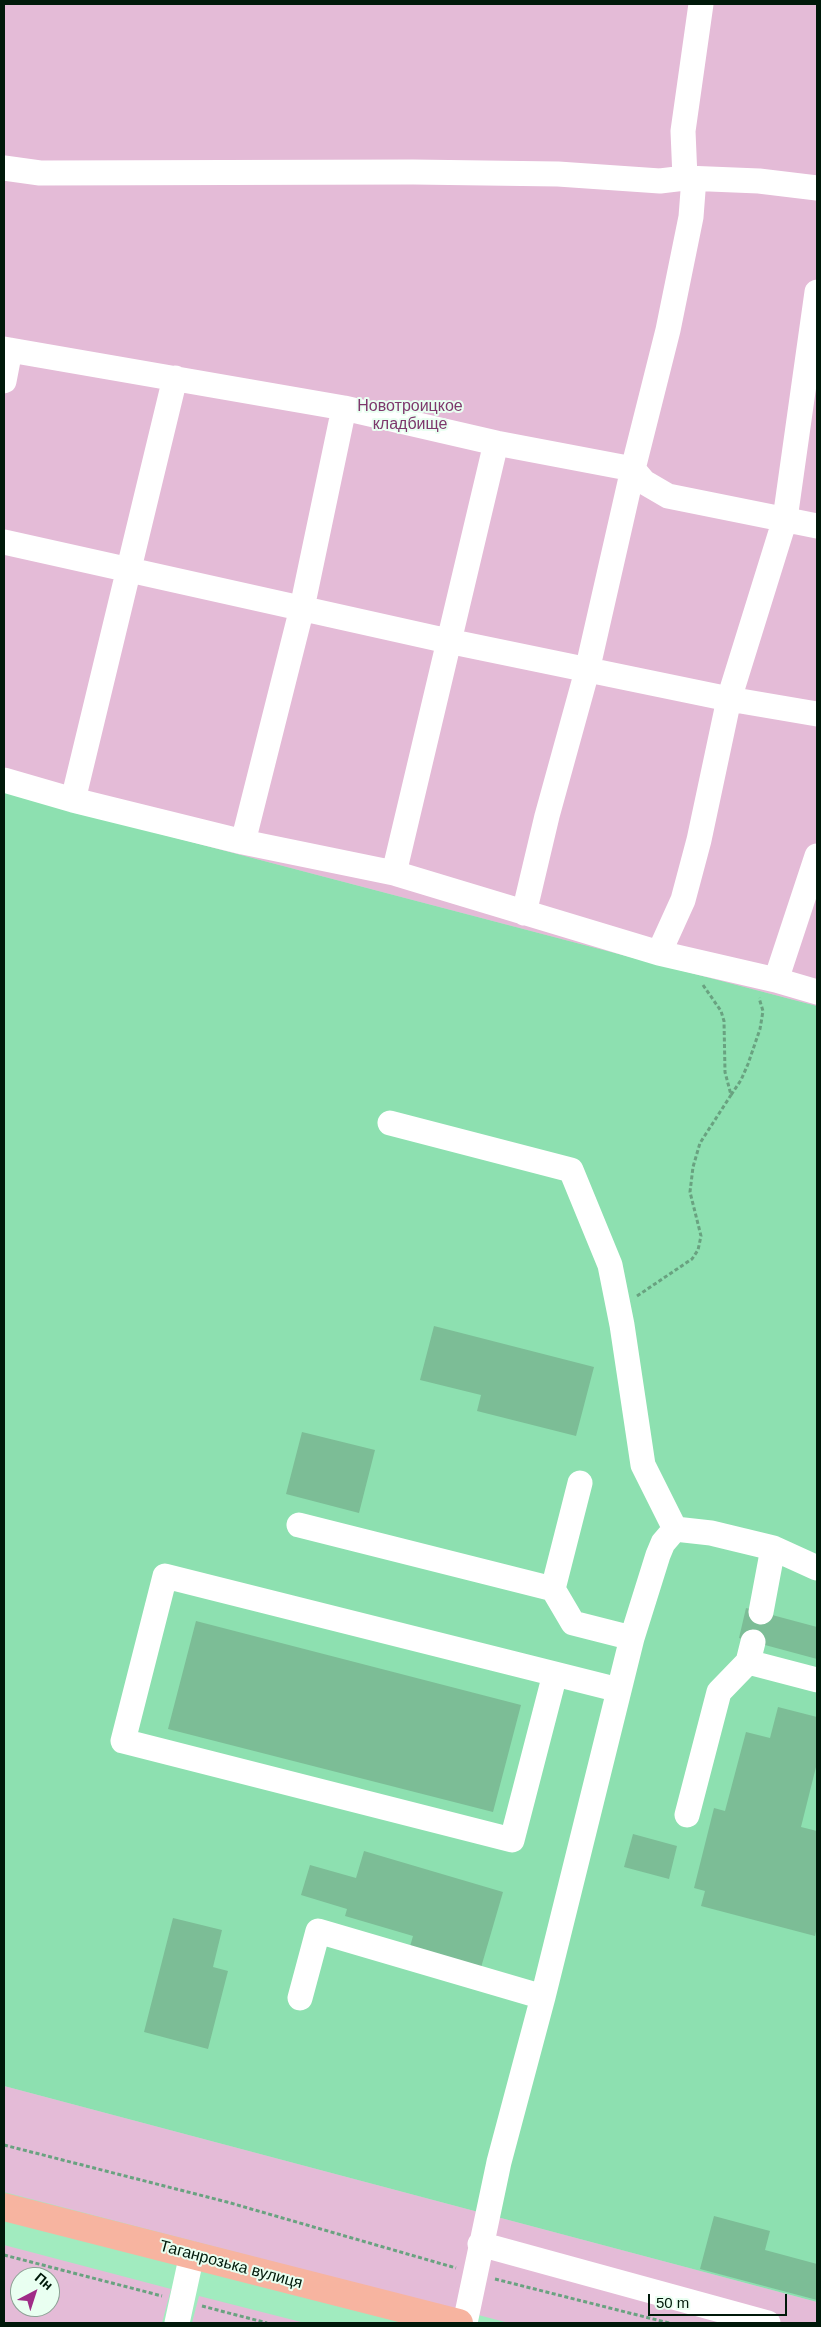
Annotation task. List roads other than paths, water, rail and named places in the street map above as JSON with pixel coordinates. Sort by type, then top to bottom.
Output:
[{"type":"highway","name":"Таганрозька вулиця","points":[[4,2207],[459,2323]]},
{"type":"street","points":[[524,912],[547,816],[587,671],[633,469],[668,330],[691,217],[690,178],[683,164],[684,122],[701,4]]},
{"type":"street","points":[[4,168],[40,173],[413,172],[558,174],[660,181],[690,178],[759,181],[817,188]]},
{"type":"street","points":[[659,954],[683,900],[699,840],[729,700],[785,519],[817,292]]},
{"type":"street","points":[[4,381],[7,350],[344,408],[496,442],[633,469],[644,482],[668,496],[817,526]]},
{"type":"street","points":[[73,800],[175,378]]},
{"type":"street","points":[[243,842],[302,608],[344,408]]},
{"type":"street","points":[[394,873],[496,442]]},
{"type":"street","points":[[4,542],[587,671],[729,700],[817,714]]},
{"type":"street","points":[[4,780],[73,800],[243,842],[394,873],[659,954],[776,980],[817,992]]},
{"type":"street","points":[[776,980],[817,856]]},
{"type":"street","points":[[390,1123],[571,1170],[610,1265],[620,1315],[643,1465],[675,1529]]},
{"type":"street","points":[[580,1483],[554,1589],[573,1622],[632,1638]]},
{"type":"street","points":[[298,1525],[554,1589]]},
{"type":"street","points":[[675,1529],[711,1533],[773,1548],[817,1568]]},
{"type":"street","points":[[465,2323],[480,2244],[499,2162],[543,1997],[632,1638],[663,1543],[675,1529]]},
{"type":"street","points":[[761,1612],[773,1548]]},
{"type":"street","points":[[554,1674],[512,1840],[123,1741],[166,1576],[619,1690]]},
{"type":"street","points":[[687,1815],[719,1692],[751,1652],[817,1680]]},
{"type":"street","points":[[300,1998],[318,1931],[543,1997]]},
{"type":"street","points":[[480,2244],[768,2323]]},
{"type":"street","points":[[180,2312],[192,2254]]},
{"type":"park label","name":"Новотроицкое кладбище","points":[[410,416]]}]
